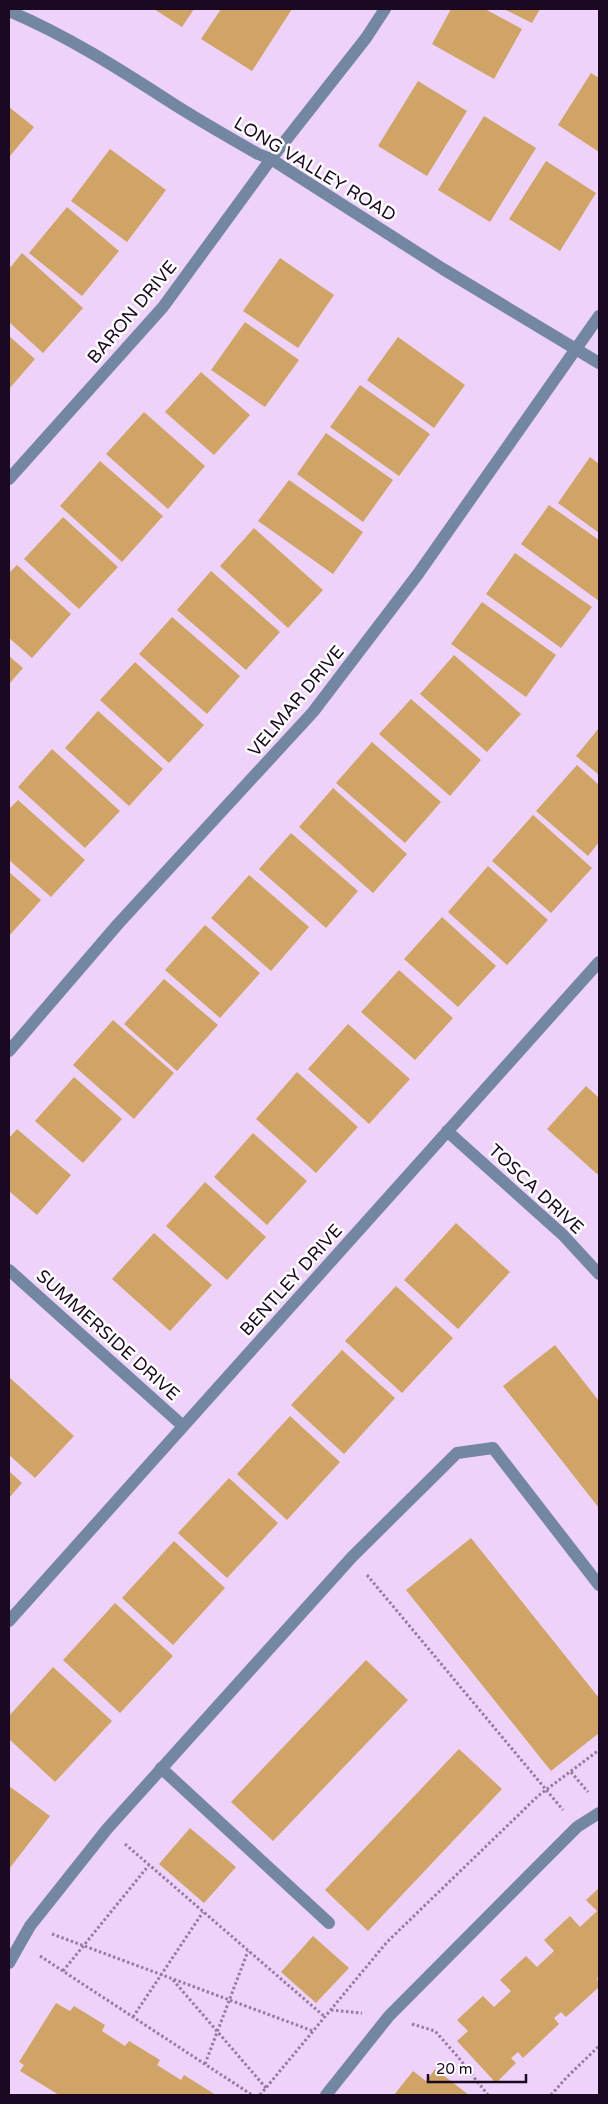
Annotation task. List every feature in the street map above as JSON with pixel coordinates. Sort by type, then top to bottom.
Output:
[{"type":"street","name":"BARON DRIVE","points":[[9,479],[163,307],[271,159],[366,38],[385,9]]},
{"type":"street","name":"LONG VALLEY ROAD","points":[[9,11],[42,26],[113,64],[209,125],[258,154],[271,159],[443,269],[599,363]]},
{"type":"street","name":"VELMAR DRIVE","points":[[9,1051],[118,924],[313,712],[418,574],[578,349],[599,316]]},
{"type":"street","name":"BENTLEY DRIVE","points":[[9,1621],[599,962]]},
{"type":"street","name":"TOSCA DRIVE","points":[[447,1131],[563,1235],[599,1274]]},
{"type":"street","name":"SUMMERSIDE DRIVE","points":[[9,1270],[183,1426]]},
{"type":"street","points":[[9,1963],[30,1926],[107,1829],[352,1557],[457,1453],[493,1448],[599,1585]]},
{"type":"street","points":[[161,1768],[329,1923]]},
{"type":"street","points":[[326,2095],[389,2016],[577,1827],[599,1813]]},
{"type":"path","points":[[352,1557],[577,1827]]},
{"type":"path","points":[[260,2095],[387,1942],[546,1790],[599,1750]]},
{"type":"path","points":[[570,1772],[594,1798]]},
{"type":"path","points":[[107,1829],[325,2017]]},
{"type":"path","points":[[63,1971],[149,1865]]},
{"type":"path","points":[[133,2017],[203,1912]]},
{"type":"path","points":[[30,1926],[313,2030]]},
{"type":"path","points":[[21,1943],[252,2095]]},
{"type":"path","points":[[205,2064],[248,1950]]},
{"type":"path","points":[[172,1979],[266,2088]]},
{"type":"path","points":[[331,2010],[389,2016],[435,2031],[488,2095]]},
{"type":"path","points":[[550,2095],[599,2046]]},
{"type":"building","points":[[154,9],[194,9],[182,27]]},
{"type":"building","points":[[221,9],[292,9],[252,71],[201,39]]},
{"type":"building","points":[[451,9],[485,9],[522,29],[494,79],[432,44]]},
{"type":"building","points":[[504,9],[540,9],[532,23]]},
{"type":"building","points":[[591,73],[599,78],[599,152],[558,125]]},
{"type":"building","points":[[418,81],[467,111],[427,176],[378,146]]},
{"type":"building","points":[[9,107],[34,127],[10,156],[9,155]]},
{"type":"building","points":[[484,116],[536,148],[490,222],[438,190]]},
{"type":"building","points":[[110,149],[166,190],[127,242],[71,201]]},
{"type":"building","points":[[546,161],[596,193],[560,251],[509,219]]},
{"type":"building","points":[[67,207],[119,251],[82,296],[29,253]]},
{"type":"building","points":[[22,253],[83,308],[43,353],[9,322],[9,269]]},
{"type":"building","points":[[280,258],[334,295],[298,348],[243,311]]},
{"type":"building","points":[[245,322],[299,360],[265,407],[211,370]]},
{"type":"building","points":[[9,336],[35,359],[9,389]]},
{"type":"building","points":[[398,337],[465,385],[434,428],[367,380]]},
{"type":"building","points":[[201,372],[250,415],[214,455],[165,412]]},
{"type":"building","points":[[360,385],[430,434],[399,476],[330,427]]},
{"type":"building","points":[[144,412],[205,466],[168,509],[106,454]]},
{"type":"building","points":[[326,433],[393,480],[363,522],[297,474]]},
{"type":"building","points":[[590,457],[599,464],[599,533],[558,503]]},
{"type":"building","points":[[100,461],[163,516],[122,562],[60,506]]},
{"type":"building","points":[[289,480],[363,532],[333,574],[258,521]]},
{"type":"building","points":[[549,505],[599,540],[599,601],[521,544]]},
{"type":"building","points":[[63,517],[118,567],[79,609],[24,559]]},
{"type":"building","points":[[254,528],[323,590],[288,628],[220,566]]},
{"type":"building","points":[[515,553],[592,607],[561,648],[486,594]]},
{"type":"building","points":[[17,565],[71,614],[32,658],[9,638],[9,573]]},
{"type":"building","points":[[211,571],[280,632],[246,670],[177,610]]},
{"type":"building","points":[[482,602],[556,655],[526,697],[451,644]]},
{"type":"building","points":[[172,617],[240,676],[207,714],[139,654]]},
{"type":"building","points":[[454,655],[521,714],[487,752],[420,694]]},
{"type":"building","points":[[9,656],[23,668],[9,684]]},
{"type":"building","points":[[135,662],[204,725],[169,763],[100,700]]},
{"type":"building","points":[[411,699],[481,760],[450,796],[379,734]]},
{"type":"building","points":[[98,711],[163,769],[129,806],[65,748]]},
{"type":"building","points":[[599,728],[599,775],[576,756]]},
{"type":"building","points":[[372,742],[441,802],[405,843],[336,783]]},
{"type":"building","points":[[52,749],[120,811],[85,848],[18,787]]},
{"type":"building","points":[[577,765],[599,785],[599,842],[588,856],[536,811]]},
{"type":"building","points":[[333,788],[407,854],[373,893],[299,827]]},
{"type":"building","points":[[18,800],[85,860],[51,897],[9,860],[9,809]]},
{"type":"building","points":[[533,815],[592,868],[551,913],[492,861]]},
{"type":"building","points":[[291,833],[358,891],[326,928],[259,869]]},
{"type":"building","points":[[488,866],[548,920],[507,965],[448,912]]},
{"type":"building","points":[[9,872],[41,900],[9,936]]},
{"type":"building","points":[[249,875],[309,927],[271,971],[211,918]]},
{"type":"building","points":[[442,917],[496,966],[458,1007],[404,959]]},
{"type":"building","points":[[205,925],[260,973],[220,1018],[165,970]]},
{"type":"building","points":[[399,970],[453,1018],[415,1060],[361,1012]]},
{"type":"building","points":[[164,979],[218,1025],[177,1071],[124,1024]]},
{"type":"building","points":[[113,1020],[174,1073],[134,1119],[73,1065]]},
{"type":"building","points":[[348,1024],[410,1079],[369,1124],[308,1069]]},
{"type":"building","points":[[297,1072],[358,1127],[316,1173],[256,1119]]},
{"type":"building","points":[[74,1077],[122,1119],[83,1163],[35,1121]]},
{"type":"building","points":[[586,1086],[599,1098],[599,1172],[597,1174],[547,1129]]},
{"type":"building","points":[[17,1129],[71,1175],[37,1215],[9,1191],[9,1138]]},
{"type":"building","points":[[253,1133],[307,1181],[267,1225],[214,1177]]},
{"type":"building","points":[[205,1182],[266,1237],[227,1280],[166,1226]]},
{"type":"building","points":[[456,1223],[510,1272],[458,1329],[404,1280]]},
{"type":"building","points":[[154,1233],[212,1285],[170,1331],[112,1279]]},
{"type":"building","points":[[396,1286],[453,1338],[402,1393],[345,1341]]},
{"type":"building","points":[[555,1345],[599,1401],[599,1508],[503,1386]]},
{"type":"building","points":[[342,1350],[395,1398],[344,1454],[291,1405]]},
{"type":"building","points":[[9,1377],[74,1436],[35,1478],[9,1455]]},
{"type":"building","points":[[290,1416],[340,1462],[287,1520],[237,1474]]},
{"type":"building","points":[[9,1471],[22,1483],[9,1498]]},
{"type":"building","points":[[229,1478],[278,1523],[227,1578],[178,1533]]},
{"type":"building","points":[[471,1538],[599,1698],[599,1733],[551,1771],[406,1590]]},
{"type":"building","points":[[174,1541],[225,1588],[173,1645],[122,1598]]},
{"type":"building","points":[[115,1603],[173,1656],[120,1713],[63,1660]]},
{"type":"building","points":[[366,1660],[408,1700],[273,1841],[231,1802]]},
{"type":"building","points":[[53,1667],[112,1721],[55,1782],[9,1739],[9,1716]]},
{"type":"building","points":[[459,1749],[502,1789],[368,1931],[325,1890]]},
{"type":"building","points":[[9,1786],[50,1816],[9,1869]]},
{"type":"building","points":[[190,1828],[236,1867],[204,1903],[159,1864]]},
{"type":"building","points":[[599,1888],[599,1976],[597,1978],[599,1987],[566,2017],[561,2012],[554,2018],[559,2024],[523,2058],[518,2052],[511,2058],[516,2063],[496,2083],[457,2041],[468,2031],[457,2020],[483,1996],[494,2007],[511,1991],[500,1980],[526,1956],[537,1967],[554,1951],[544,1940],[570,1916],[580,1927],[597,1911],[586,1900]]},
{"type":"building","points":[[313,1936],[349,1968],[316,2003],[281,1972]]},
{"type":"building","points":[[56,2003],[70,2011],[74,2006],[105,2025],[102,2031],[125,2046],[129,2041],[160,2060],[157,2065],[181,2080],[184,2075],[216,2095],[59,2095],[20,2071],[24,2065],[19,2062]]},
{"type":"building","points":[[435,2069],[469,2095],[394,2095],[413,2071],[426,2081]]}]
